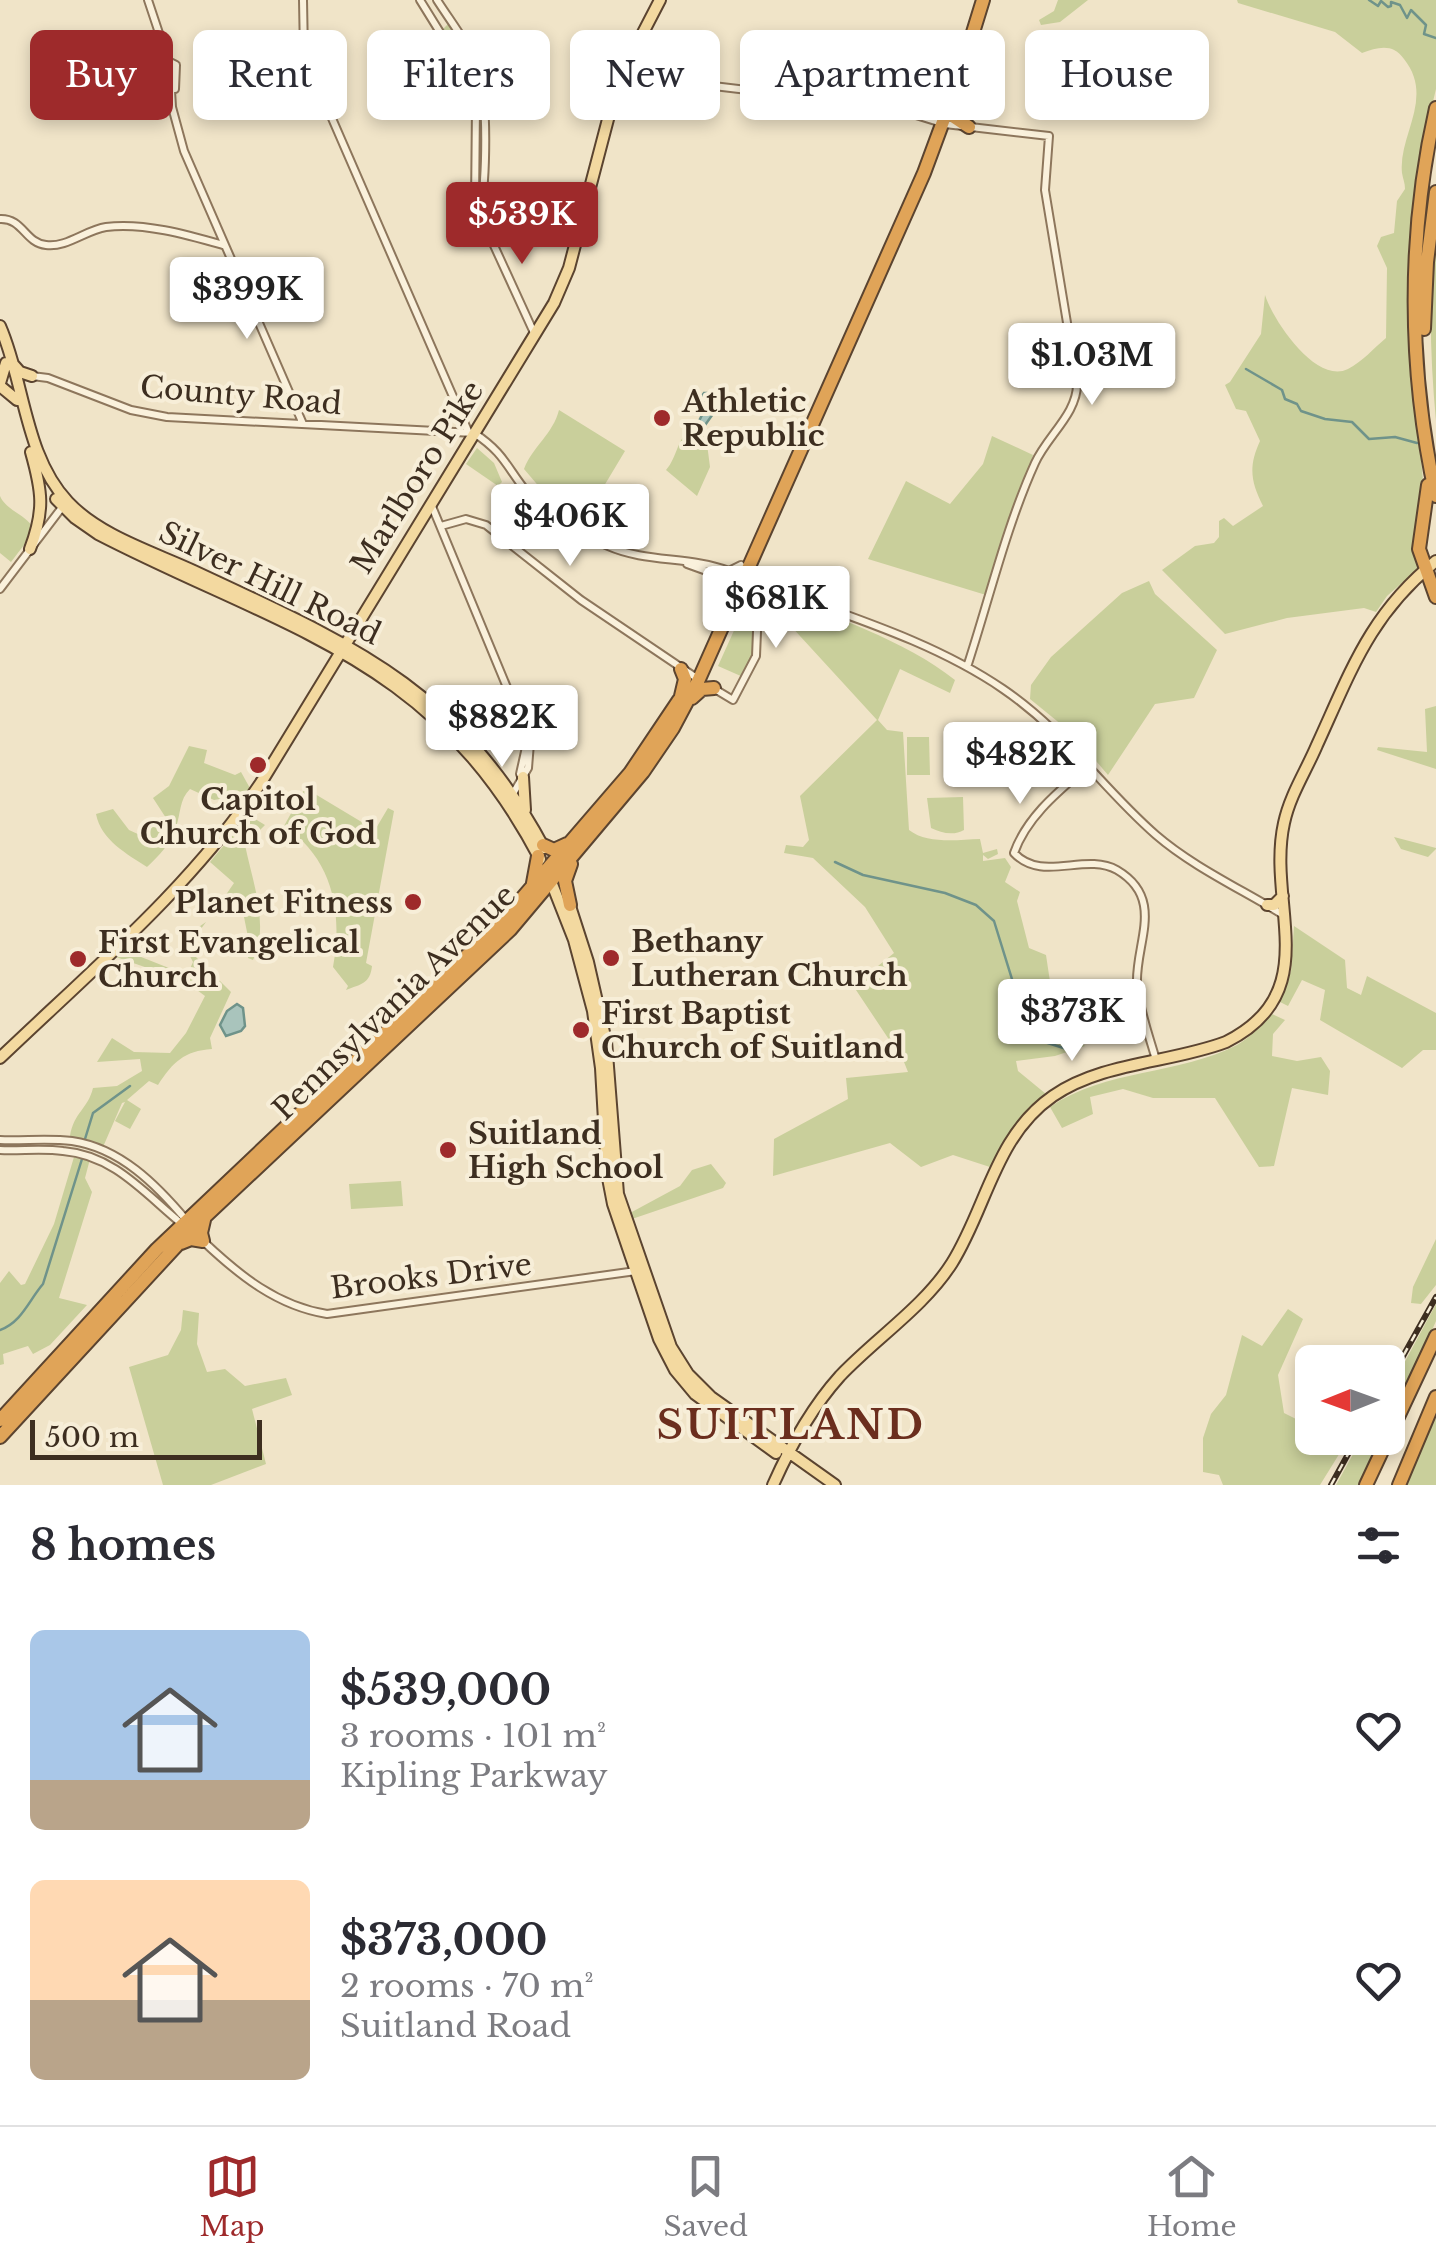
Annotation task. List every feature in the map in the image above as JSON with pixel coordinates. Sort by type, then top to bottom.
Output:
[{"type":"highway","points":[[932,153],[974,0]]},
{"type":"highway","points":[[974,30],[983,0]]},
{"type":"highway","points":[[1436,108],[1421,194],[1416,262],[1417,364],[1428,489],[1420,552],[1431,565],[1436,597]]},
{"type":"highway","points":[[684,700],[685,680],[705,674],[704,657],[725,599],[940,120]]},
{"type":"highway","points":[[959,120],[966,126]]},
{"type":"highway","points":[[684,700],[700,690],[689,666],[704,657],[932,153],[945,133],[966,126]]},
{"type":"highway","points":[[1436,192],[1424,296],[1427,403],[1436,474]]},
{"type":"highway","points":[[1427,403],[1436,447]]},
{"type":"highway","points":[[1424,433],[1436,496]]},
{"type":"highway","name":"Pennsylvania Avenue","points":[[552,874],[684,700]]},
{"type":"highway","name":"Pennsylvania Avenue","points":[[0,1436],[172,1243],[182,1219],[203,1211],[454,986],[643,772],[684,700]]},
{"type":"highway","points":[[524,906],[536,878],[541,851],[558,850],[577,837]]},
{"type":"highway","points":[[524,906],[545,897],[565,904],[565,879],[576,852]]},
{"type":"highway","name":"Pennsylvania Avenue","points":[[203,1211],[361,1056],[368,1044],[365,1033],[374,1037],[385,1034],[524,906]]},
{"type":"highway","points":[[203,1211],[203,1241],[172,1243],[173,1225],[187,1212],[203,1211]]},
{"type":"highway","name":"Pennsylvania Avenue","points":[[0,1420],[172,1243]]},
{"type":"highway","points":[[1366,1485],[1436,1336]]},
{"type":"highway","points":[[1400,1485],[1436,1397]]},
{"type":"main road","name":"Marlboro Pike","points":[[644,30],[660,0]]},
{"type":"main road","name":"Marlboro Pike","points":[[0,1058],[217,844],[262,781],[471,432],[535,335],[569,268],[609,120]]},
{"type":"main road","points":[[0,326],[9,363],[7,383],[65,504]]},
{"type":"main road","points":[[0,343],[9,363],[32,376]]},
{"type":"main road","points":[[7,383],[16,400],[42,499],[39,525],[30,549]]},
{"type":"main road","points":[[31,452],[45,483],[65,504]]},
{"type":"main road","name":"Silver Hill Road","points":[[65,504],[104,530],[393,674],[442,712],[500,778],[541,851]]},
{"type":"main road","points":[[773,1485],[839,1377],[932,1288],[952,1262],[1008,1143],[1028,1116],[1069,1086],[1226,1042],[1270,1007],[1286,971],[1281,840],[1292,796],[1374,626],[1398,595],[1431,565]]},
{"type":"main road","name":"Silver Hill Road","points":[[342,646],[394,684],[465,747],[526,816],[565,904],[579,954],[593,1011],[602,1078],[609,1186],[659,1339],[678,1375],[709,1406],[822,1485]]},
{"type":"main road","points":[[394,684],[400,683],[442,712]]},
{"type":"main road","points":[[500,778],[523,774],[526,816]]},
{"type":"main road","points":[[1267,905],[1283,896]]},
{"type":"main road","name":"Silver Hill Road","points":[[788,1459],[835,1485]]},
{"type":"street","points":[[148,0],[165,72],[173,72],[174,115],[184,150],[303,424]]},
{"type":"street","points":[[303,0],[304,54],[471,432],[506,459],[531,497],[614,548],[730,571],[741,564]]},
{"type":"street","points":[[420,0],[467,73],[474,91],[474,197],[535,335]]},
{"type":"street","points":[[437,0],[469,49],[482,83],[480,216]]},
{"type":"street","points":[[720,87],[890,107],[939,123],[1050,136],[1045,190],[1078,390],[1072,408],[1048,438],[1031,473],[966,667]]},
{"type":"street","points":[[0,219],[16,222],[34,241],[48,246],[90,231],[122,226],[224,246]]},
{"type":"street","points":[[209,242],[218,231]]},
{"type":"street","points":[[7,383],[32,376]]},
{"type":"street","name":"County Road","points":[[32,376],[159,416],[471,432]]},
{"type":"street","points":[[430,502],[525,732],[530,752],[510,796]]},
{"type":"street","points":[[0,589],[65,504]]},
{"type":"street","points":[[441,526],[466,519],[486,525],[581,600],[733,700],[756,656],[759,583],[918,644],[966,667],[1029,708],[1160,839],[1285,916]]},
{"type":"street","points":[[676,561],[726,578],[725,599]]},
{"type":"street","points":[[523,774],[525,732]]},
{"type":"street","points":[[1089,764],[1036,815],[1015,850],[1019,858],[1055,868],[1104,864],[1121,872],[1135,886],[1146,920],[1138,986],[1156,1061]]},
{"type":"street","points":[[523,774],[538,765]]},
{"type":"street","name":"Brooks Drive","points":[[0,1140],[56,1140],[96,1147],[136,1170],[203,1241],[262,1290],[302,1308],[327,1314],[638,1271]]},
{"type":"street","name":"Brooks Drive","points":[[0,1150],[61,1150],[87,1155],[119,1170],[182,1219]]},
{"type":"green space","points":[[1058,0],[1088,0],[1060,22],[1041,25],[1039,20],[1054,11]]},
{"type":"green space","points":[[1237,0],[1436,0],[1436,89],[1428,122],[1411,351],[1423,480],[1420,567],[1387,596],[1376,612],[1364,608],[1287,618],[1225,634],[1162,570],[1195,546],[1214,543],[1219,537],[1219,521],[1224,518],[1233,526],[1263,506],[1252,474],[1260,441],[1246,411],[1236,409],[1225,385],[1261,334],[1265,295],[1286,334],[1323,368],[1348,369],[1386,338],[1387,268],[1377,246],[1381,237],[1394,233],[1397,201],[1405,189],[1402,159],[1416,102],[1413,74],[1395,50],[1379,48],[1362,53],[1335,32]]},
{"type":"green space","points":[[478,120],[483,120],[483,180],[479,207]]},
{"type":"green space","points":[[1436,225],[1436,421],[1431,323]]},
{"type":"green space","points":[[559,410],[625,451],[583,521],[553,503],[524,469]]},
{"type":"green space","points":[[692,428],[706,436],[710,467],[697,496],[666,470]]},
{"type":"green space","points":[[992,436],[1033,455],[986,595],[868,559],[906,481],[950,504],[983,464]]},
{"type":"green space","points":[[477,448],[494,463],[502,482],[498,486],[466,464]]},
{"type":"green space","points":[[0,496],[32,526],[11,562],[0,553]]},
{"type":"green space","points":[[1149,581],[1155,594],[1217,650],[1194,698],[1155,704],[1108,775],[1073,734],[1030,699],[1031,685],[1051,657],[1122,593]]},
{"type":"green space","points":[[771,592],[891,641],[955,680],[950,693],[900,669],[878,720],[887,730],[903,732],[909,830],[933,839],[980,839],[983,853],[997,849],[998,854],[988,859],[983,855],[983,861],[1005,858],[1011,867],[1005,882],[1020,892],[1017,901],[1029,948],[1046,955],[1052,995],[1047,1011],[1085,1046],[1055,1056],[1016,1061],[1018,1071],[1046,1094],[1023,1114],[993,1168],[953,1155],[921,1167],[890,1143],[773,1176],[774,1139],[848,1099],[846,1078],[908,1072],[852,984],[874,973],[891,989],[897,987],[878,966],[894,953],[865,907],[813,858],[784,853],[786,845],[803,847],[809,840],[800,796],[877,720],[789,624],[766,623],[764,596]]},
{"type":"green space","points":[[750,595],[755,598],[755,639],[743,677],[718,666]]},
{"type":"green space","points":[[1436,706],[1436,769],[1377,750],[1378,747],[1427,752],[1425,709]]},
{"type":"green space","points":[[907,737],[929,737],[930,775],[907,775]]},
{"type":"green space","points":[[189,746],[207,750],[204,763],[235,775],[241,772],[251,790],[236,812],[225,798],[214,800],[190,789],[171,838],[147,867],[109,839],[96,814],[113,809],[129,830],[140,835],[166,818],[153,798],[169,786]]},
{"type":"green space","points":[[305,788],[375,830],[388,808],[394,811],[366,963],[372,966],[371,972],[364,983],[346,990],[348,986],[333,967],[336,926],[331,888],[314,854],[284,826]]},
{"type":"green space","points":[[963,797],[964,830],[948,833],[931,828],[927,798]]},
{"type":"green space","points":[[249,815],[265,825],[245,845],[260,918],[253,960],[248,958],[250,947],[243,912],[219,905],[234,883],[210,862]]},
{"type":"green space","points":[[1394,837],[1436,849],[1428,857],[1401,849]]},
{"type":"green space","points":[[206,922],[195,937],[194,955],[231,992],[210,1038],[212,1049],[187,1055],[174,1064],[158,1085],[149,1081],[127,1100],[141,1109],[130,1129],[115,1121],[125,1102],[122,1103],[103,1147],[70,1136],[93,1088],[117,1086],[142,1071],[140,1059],[97,1062],[112,1038],[134,1052],[170,1053],[186,1033],[205,996],[185,981],[113,956],[121,949],[179,972],[189,971],[193,962],[181,939]]},
{"type":"green space","points":[[1294,926],[1345,960],[1347,988],[1361,995],[1367,976],[1436,1013],[1436,1050],[1423,1050],[1402,1068],[1320,1020],[1325,990],[1302,980],[1288,1006],[1280,1002],[1291,971]]},
{"type":"green space","points":[[1272,1014],[1285,1020],[1273,1034],[1272,1056],[1297,1061],[1321,1057],[1330,1071],[1328,1095],[1292,1088],[1274,1166],[1259,1167],[1215,1098],[1153,1098],[1123,1089],[1090,1097],[1093,1114],[1062,1128],[1050,1107],[1094,1086],[1215,1055],[1242,1042]]},
{"type":"green space","points":[[74,1157],[90,1159],[85,1178],[92,1192],[59,1298],[87,1305],[50,1345],[33,1354],[28,1346],[3,1354],[4,1364],[0,1365],[0,1283],[9,1271],[21,1285],[25,1284],[54,1224]]},
{"type":"green space","points":[[711,1164],[726,1183],[723,1188],[632,1219],[630,1213],[680,1186],[692,1170]]},
{"type":"green space","points":[[401,1181],[403,1206],[351,1209],[349,1184]]},
{"type":"green space","points":[[1436,1239],[1436,1285],[1421,1304],[1411,1303],[1413,1287]]},
{"type":"green space","points":[[1436,1304],[1436,1321],[1405,1392],[1405,1361]]},
{"type":"green space","points":[[1288,1309],[1303,1319],[1278,1375],[1284,1413],[1295,1418],[1295,1455],[1339,1455],[1320,1485],[1223,1485],[1219,1475],[1203,1472],[1203,1438],[1211,1414],[1226,1395],[1242,1335],[1262,1346]]},
{"type":"green space","points":[[183,1310],[199,1313],[197,1344],[207,1372],[225,1369],[245,1386],[286,1378],[292,1395],[252,1409],[266,1464],[211,1485],[163,1485],[129,1367],[168,1355],[181,1330]]},
{"type":"green space","points":[[1436,1417],[1436,1485],[1405,1485]]},
{"type":"green space","points":[[1353,1455],[1376,1455],[1360,1485],[1336,1485]]},
{"type":"water","points":[[704,393],[724,393],[725,397],[703,428],[697,425],[704,411]]},
{"type":"water","points":[[237,1004],[243,1008],[245,1026],[226,1036],[220,1025],[227,1011]]},
{"type":"waterway","points":[[1369,0],[1378,6],[1381,1],[1388,7],[1391,2],[1400,5],[1407,18],[1411,10],[1426,25],[1424,34],[1436,38]]},
{"type":"waterway","points":[[1246,369],[1282,390],[1285,399],[1297,404],[1301,411],[1352,422],[1369,439],[1395,437],[1417,443]]},
{"type":"waterway","points":[[835,862],[863,875],[945,893],[976,905],[994,921],[1024,1018],[1035,1039],[1073,1051]]},
{"type":"waterway","points":[[85,1139],[93,1113],[130,1086]]},
{"type":"waterway","points":[[0,1330],[20,1316],[43,1284],[82,1159]]},
{"type":"railway","points":[[1405,1353],[1436,1297]]},
{"type":"railway","points":[[1331,1485],[1348,1455]]},
{"type":"place","name":"Athletic Republic","points":[[662,418]]},
{"type":"place","name":"Capitol Church of God","points":[[258,765]]},
{"type":"place","name":"Planet Fitness","points":[[413,902]]},
{"type":"place","name":"Bethany Lutheran Church","points":[[611,958]]},
{"type":"place","name":"First Evangelical Church","points":[[78,959]]},
{"type":"place","name":"First Baptist Church of Suitland","points":[[581,1030]]},
{"type":"place","name":"Suitland High School","points":[[448,1150]]},
{"type":"district","name":"SUITLAND","points":[[791,1425]]}]
